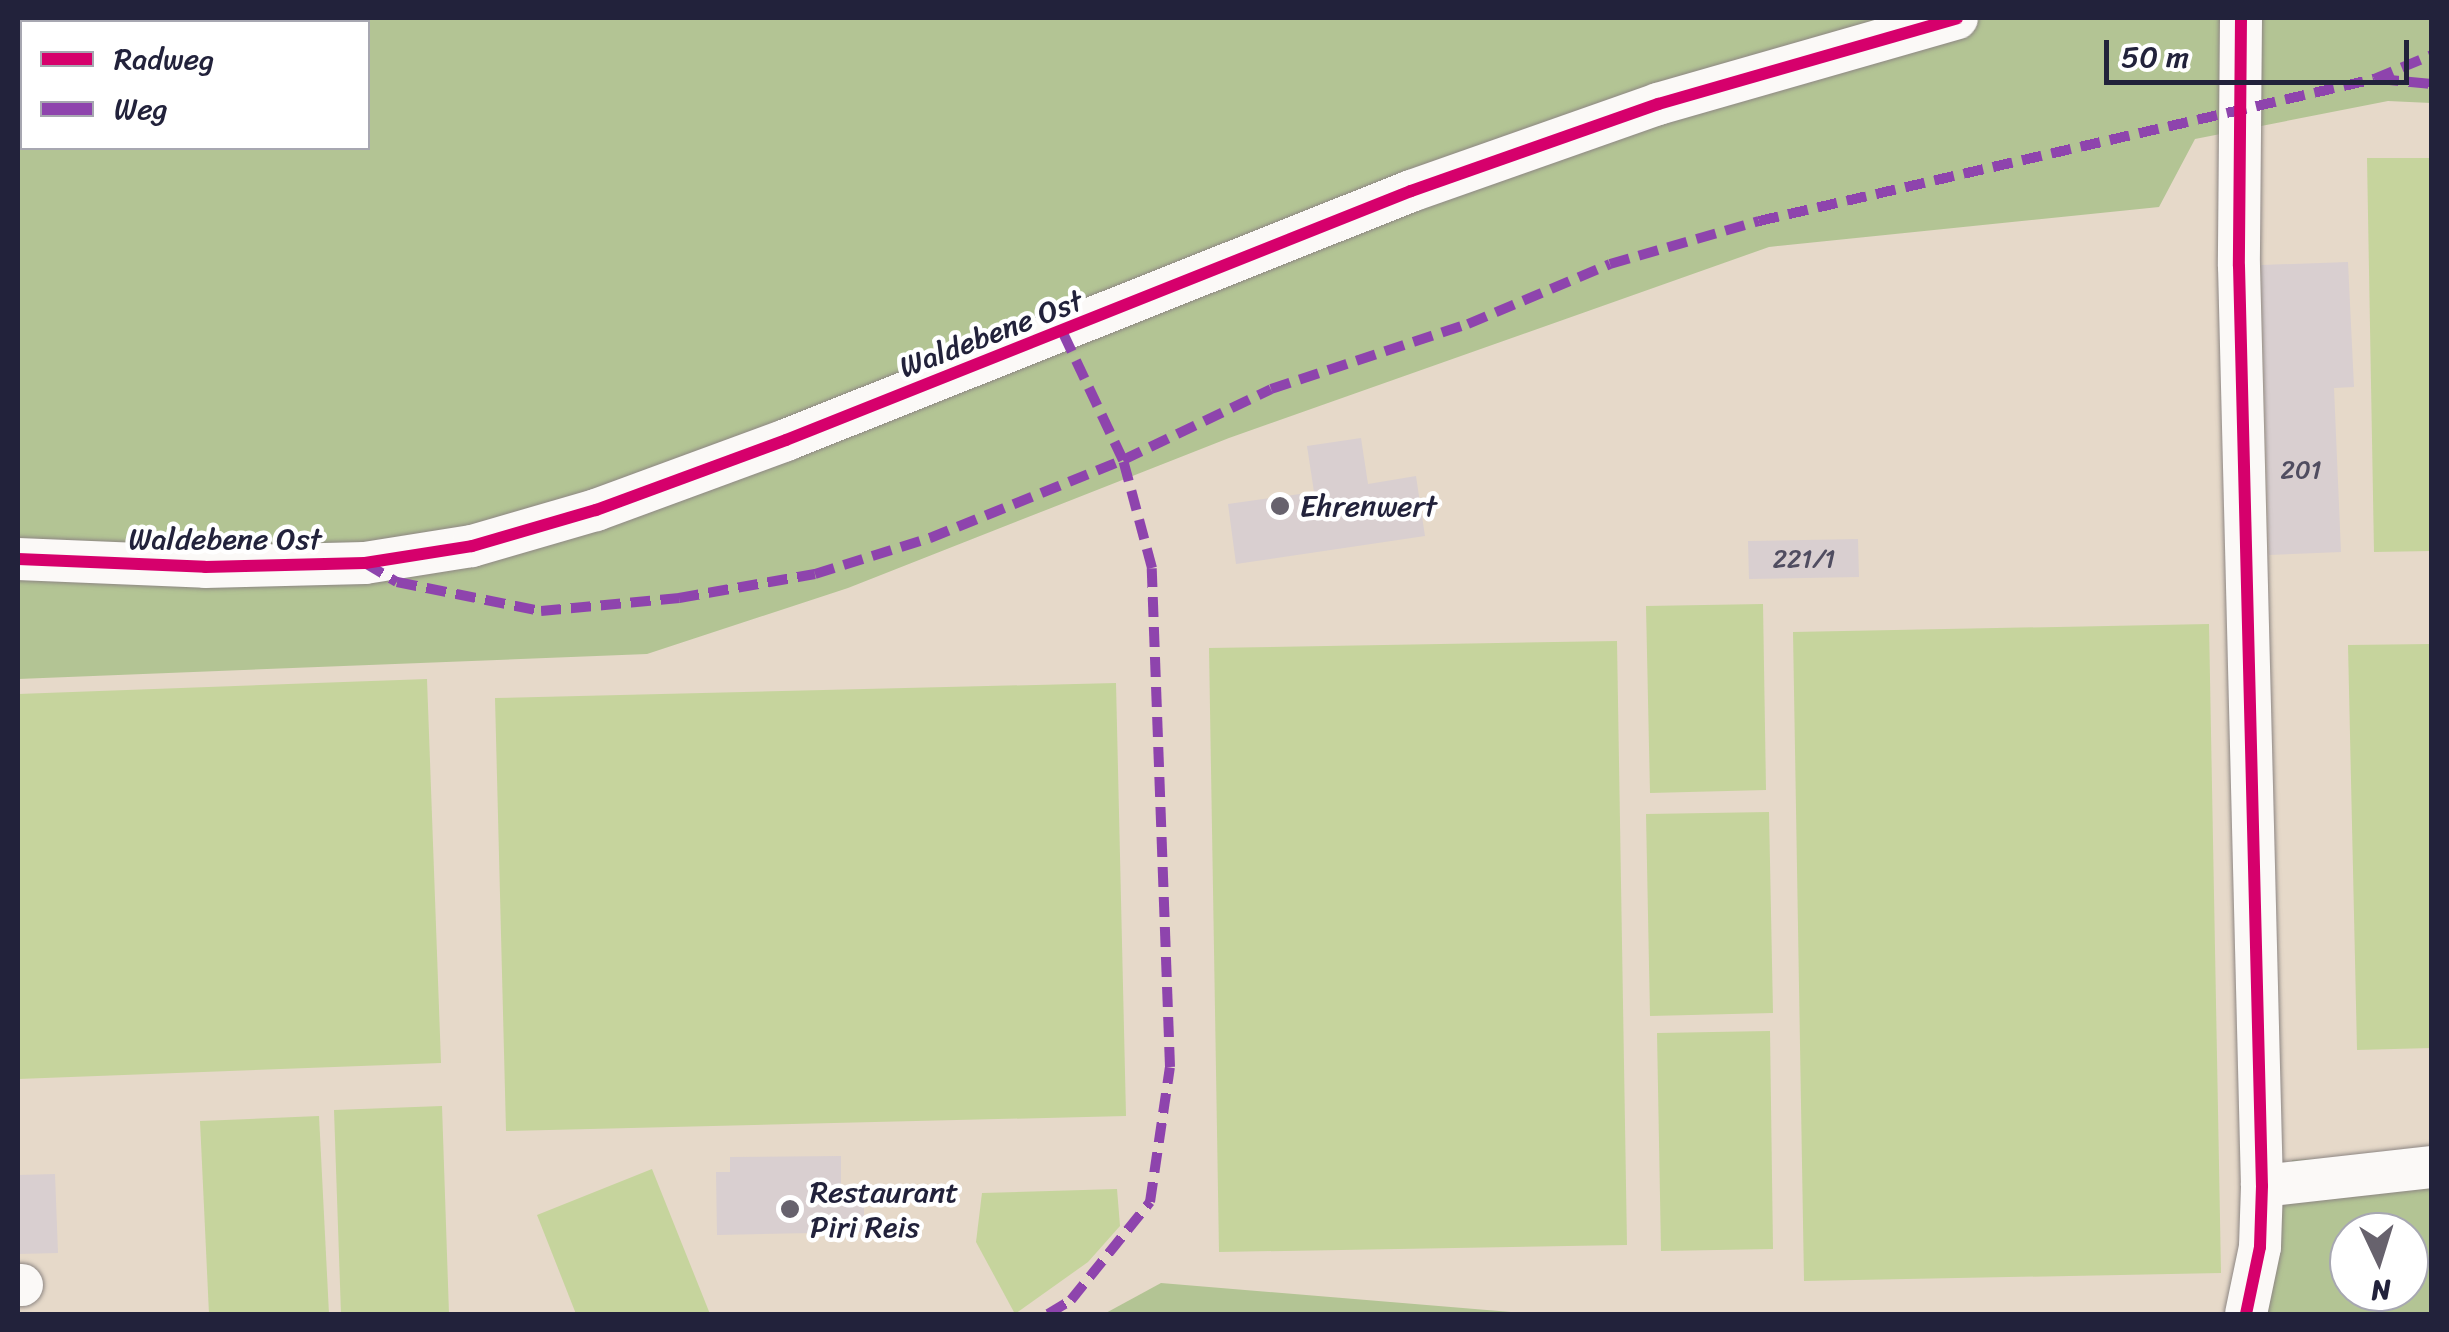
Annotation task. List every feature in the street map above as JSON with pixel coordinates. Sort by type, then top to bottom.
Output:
[{"type":"street","name":"Waldebene Ost","points":[[18,559],[205,567],[365,564],[472,546],[596,510],[805,433],[1410,190],[1658,104],[1957,18]]},
{"type":"street","points":[[2242,18],[2240,285],[2262,1186],[2260,1247],[2246,1314]]},
{"type":"street","points":[[2262,1186],[2432,1167]]},
{"type":"green space","points":[[18,18],[2431,18],[2431,103],[2388,101],[2195,139],[2159,207],[1769,247],[1229,438],[848,588],[647,654],[18,679]]},
{"type":"green space","points":[[2367,158],[2431,158],[2431,551],[2374,552]]},
{"type":"green space","points":[[1763,604],[1766,790],[1650,793],[1646,606]]},
{"type":"green space","points":[[2209,624],[2221,1273],[1804,1281],[1793,632]]},
{"type":"green space","points":[[1617,641],[1627,1245],[1219,1252],[1209,648]]},
{"type":"green space","points":[[2431,644],[2431,1048],[2357,1050],[2348,645]]},
{"type":"green space","points":[[427,679],[441,1063],[18,1079],[18,694]]},
{"type":"green space","points":[[1116,683],[1126,1116],[506,1131],[495,698]]},
{"type":"green space","points":[[1769,812],[1773,1013],[1650,1016],[1646,814]]},
{"type":"green space","points":[[1770,1031],[1773,1249],[1661,1251],[1657,1033]]},
{"type":"green space","points":[[442,1106],[449,1314],[341,1314],[334,1110]]},
{"type":"green space","points":[[319,1116],[329,1314],[209,1314],[200,1121]]},
{"type":"green space","points":[[2431,1153],[2431,1314],[2225,1314],[2292,1160]]},
{"type":"green space","points":[[652,1169],[710,1314],[576,1314],[537,1215]]},
{"type":"green space","points":[[1117,1189],[1120,1226],[1088,1262],[1015,1314],[976,1242],[982,1193]]},
{"type":"green space","points":[[1161,1283],[1534,1314],[1104,1314]]},
{"type":"building","points":[[2348,262],[2354,387],[2334,388],[2341,552],[2269,555],[2261,265]]},
{"type":"building","points":[[1361,438],[1368,484],[1416,476],[1425,536],[1236,564],[1228,504],[1314,492],[1307,446]]},
{"type":"building","points":[[1858,539],[1859,577],[1749,579],[1748,541]]},
{"type":"building","name":"Restaurant Piri Reis","points":[[841,1156],[841,1185],[864,1184],[864,1232],[717,1235],[716,1172],[730,1172],[730,1157]]},
{"type":"building","points":[[55,1174],[58,1253],[18,1254],[18,1175]]},
{"type":"marked path","points":[[365,563],[397,582],[541,611],[679,598],[815,574],[930,538],[1123,460],[1271,389],[1468,324],[1610,264],[1759,221],[2374,79],[2432,55]]},
{"type":"marked path","points":[[2379,79],[2432,84]]},
{"type":"marked path","points":[[1048,1314],[1071,1300],[1150,1202],[1170,1067],[1152,568],[1123,460],[1063,333]]},
{"type":"cycle path","points":[[18,559],[205,567],[365,563],[472,546],[596,510],[786,440],[1411,191],[1658,104],[1957,18]]},
{"type":"cycle path","points":[[2241,18],[2239,266],[2262,1186],[2260,1247],[2246,1314]]},
{"type":"place","name":"Ehrenwert","points":[[1280,506]]},
{"type":"place","name":"Restaurant Piri Reis","points":[[790,1209]]}]
